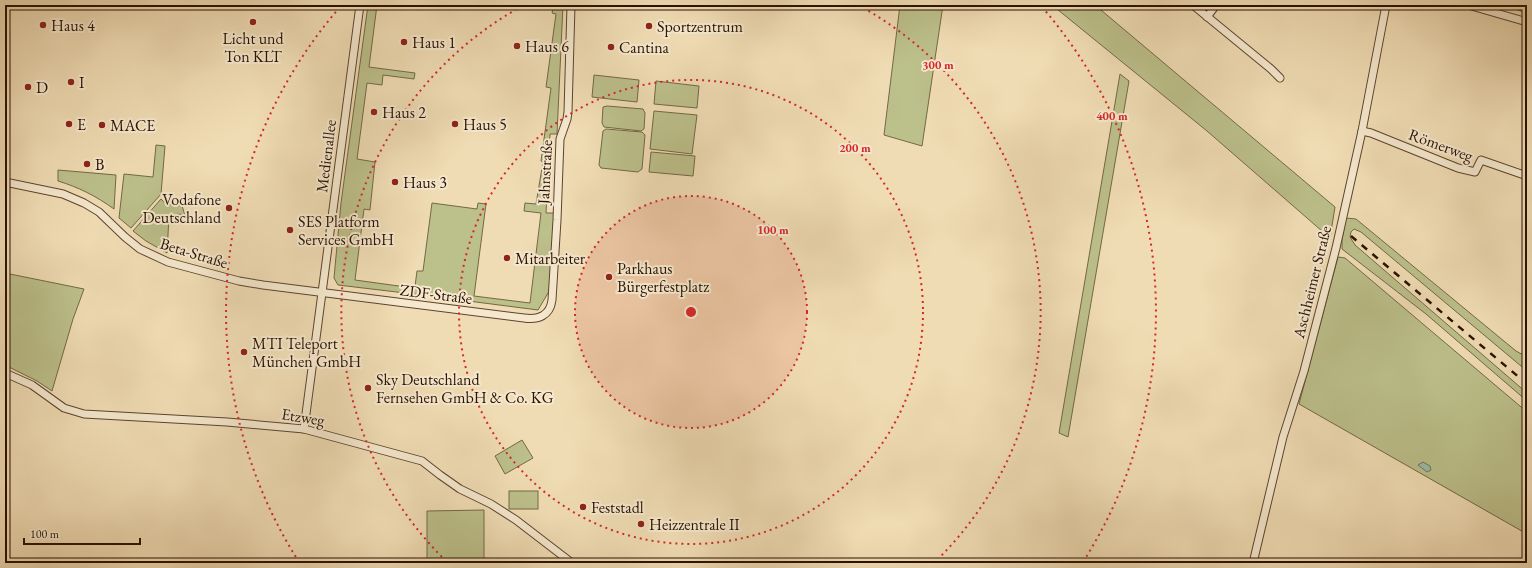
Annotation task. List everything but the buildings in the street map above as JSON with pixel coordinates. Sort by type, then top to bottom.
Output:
[{"type":"street","name":"Medienallee","points":[[304,429],[360,5]]},
{"type":"street","name":"Jahnstraße","points":[[545,315],[551,306],[552,300],[560,139],[568,112],[571,5]]},
{"type":"street","points":[[1193,5],[1280,78]]},
{"type":"street","points":[[1207,17],[1216,5]]},
{"type":"street","name":"Aschheimer Straße","points":[[1253,563],[1283,437],[1304,371],[1336,248],[1362,131],[1386,5]]},
{"type":"street","points":[[1468,5],[1527,22]]},
{"type":"street","name":"Römerweg","points":[[1362,131],[1371,133],[1458,168],[1475,172],[1481,160],[1527,176]]},
{"type":"street","name":"Beta-Straße","points":[[5,182],[63,194],[84,203],[99,212],[140,249],[172,264],[239,281],[323,293]]},
{"type":"street","name":"ZDF-Straße","points":[[323,293],[524,318],[538,319],[545,315]]},
{"type":"street","name":"Etzweg","points":[[5,373],[32,385],[64,408],[84,414],[227,422],[304,429],[422,461],[440,476],[460,489],[491,504],[516,520],[572,563]]},
{"type":"green space","points":[[368,5],[377,5],[369,67],[415,73],[414,79],[383,75],[382,85],[367,83],[357,159],[375,162],[370,210],[364,209],[355,280],[406,287],[405,293],[338,285],[334,278],[341,203]]},
{"type":"green space","points":[[554,5],[563,5],[557,134],[550,134],[546,213],[554,213],[551,288],[538,310],[414,294],[417,271],[423,271],[432,203],[477,209],[478,203],[486,204],[474,296],[530,303],[541,213],[524,211],[525,203],[536,204],[543,162],[541,161],[551,88],[546,87],[556,14],[552,13]]},
{"type":"green space","points":[[900,5],[943,5],[922,146],[884,135]]},
{"type":"green space","points":[[1052,5],[1095,5],[1335,207],[1330,238],[1207,131]]},
{"type":"green space","points":[[1502,5],[1527,5],[1527,13]]},
{"type":"green space","points":[[1120,74],[1129,81],[1068,437],[1059,433]]},
{"type":"green space","points":[[594,75],[639,80],[637,102],[592,97]]},
{"type":"green space","points":[[656,81],[699,86],[697,108],[654,104]]},
{"type":"green space","points":[[603,107],[643,109],[645,113],[644,129],[641,131],[604,127],[602,123]]},
{"type":"green space","points":[[654,111],[697,115],[692,154],[650,149]]},
{"type":"green space","points":[[606,129],[642,132],[645,135],[642,169],[638,172],[601,168],[599,165],[603,131]]},
{"type":"green space","points":[[156,145],[165,146],[161,194],[131,228],[119,218],[124,174],[153,177]]},
{"type":"green space","points":[[651,152],[695,156],[693,176],[649,172]]},
{"type":"green space","points":[[58,170],[116,175],[114,209],[87,192],[58,181]]},
{"type":"green space","points":[[161,199],[166,204],[182,206],[185,215],[177,214],[177,216],[169,216],[167,253],[146,241],[133,231]]},
{"type":"green space","points":[[1346,218],[1356,219],[1516,351],[1527,357],[1527,371],[1361,232],[1354,229],[1351,232],[1350,237],[1355,245],[1527,393],[1527,401],[1426,314],[1342,249]]},
{"type":"green space","points":[[1338,257],[1345,258],[1527,412],[1527,534],[1299,404]]},
{"type":"green space","points":[[5,273],[84,289],[73,319],[52,391],[37,381],[5,365]]},
{"type":"green space","points":[[522,440],[533,458],[505,474],[495,456]]},
{"type":"green space","points":[[509,491],[538,491],[538,509],[509,509]]},
{"type":"green space","points":[[484,510],[484,563],[427,563],[427,511]]},
{"type":"shaded area","points":[[1423,462],[1430,466],[1431,470],[1427,472],[1418,465]]},
{"type":"railway","points":[[1351,236],[1527,384]]},
{"type":"place","name":"Licht und Ton KLT","points":[[253,22]]},
{"type":"place","name":"Haus 4","points":[[43,25]]},
{"type":"place","name":"Sportzentrum","points":[[649,26]]},
{"type":"place","name":"Haus 1","points":[[404,42]]},
{"type":"place","name":"Haus 6","points":[[517,46]]},
{"type":"place","name":"Cantina","points":[[611,47]]},
{"type":"place","name":"I","points":[[71,82]]},
{"type":"place","name":"D","points":[[28,87]]},
{"type":"place","name":"Haus 2","points":[[374,112]]},
{"type":"place","name":"E","points":[[69,124]]},
{"type":"place","name":"Haus 5","points":[[455,124]]},
{"type":"place","name":"MACE","points":[[102,125]]},
{"type":"place","name":"B","points":[[87,164]]},
{"type":"place","name":"Haus 3","points":[[395,182]]},
{"type":"place","name":"Vodafone Deutschland","points":[[229,208]]},
{"type":"place","name":"SES Platform Services GmbH","points":[[290,230]]},
{"type":"place","name":"Mitarbeiter","points":[[507,258]]},
{"type":"place","name":"Parkhaus Bürgerfestplatz","points":[[609,277]]},
{"type":"place","name":"MTI Teleport München GmbH","points":[[244,352]]},
{"type":"place","name":"Sky Deutschland Fernsehen GmbH & Co. KG","points":[[368,388]]},
{"type":"place","name":"Feststadl","points":[[583,507]]},
{"type":"place","name":"Heizzentrale II","points":[[641,524]]}]
